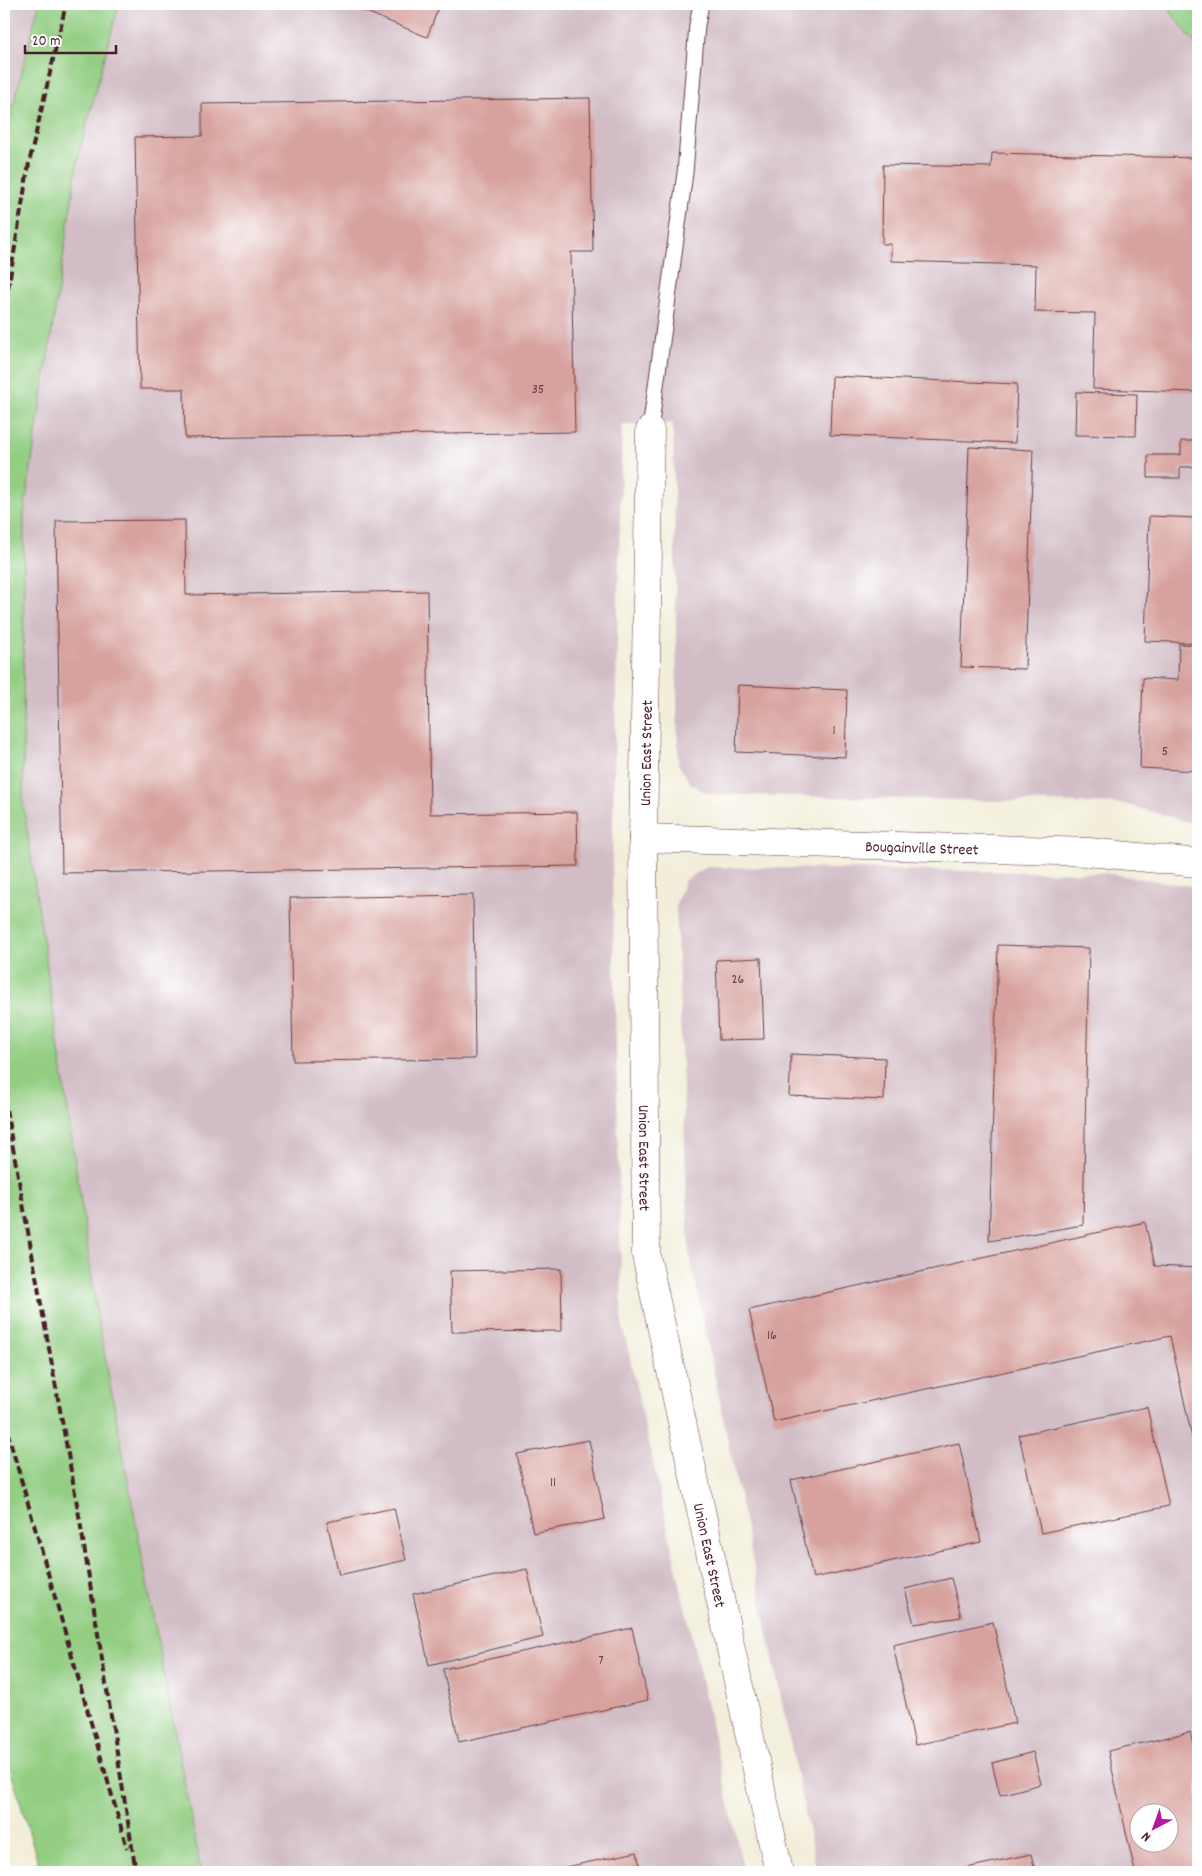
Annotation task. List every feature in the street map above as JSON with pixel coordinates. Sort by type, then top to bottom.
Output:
[{"type":"street","name":"Union East Street","points":[[650,430],[643,838],[646,1255],[780,1872]]},
{"type":"street","name":"Bougainville Street","points":[[643,838],[1090,852],[1198,863]]},
{"type":"lane","points":[[650,430],[685,173],[697,25],[701,4]]},
{"type":"shaded area","points":[[4,4],[39,4],[4,142]]},
{"type":"shaded area","points":[[119,4],[1165,4],[1198,48],[1198,825],[1124,804],[709,794],[691,784],[678,764],[673,423],[622,425],[612,865],[622,1323],[744,1872],[201,1872],[98,1320],[23,802],[24,513],[79,153]]},
{"type":"shaded area","points":[[707,867],[1103,873],[1198,887],[1198,1872],[817,1872],[689,1252],[676,904],[685,880]]},
{"type":"green space","points":[[39,4],[119,4],[79,153],[24,513],[23,802],[98,1320],[201,1872],[41,1872],[4,1748],[4,142]]},
{"type":"green space","points":[[1165,4],[1198,4],[1198,48]]},
{"type":"building","points":[[347,4],[440,4],[427,37]]},
{"type":"building","points":[[590,98],[593,252],[571,252],[575,432],[185,438],[184,389],[140,389],[135,137],[202,136],[202,104]]},
{"type":"building","points":[[992,153],[1198,158],[1198,392],[1093,389],[1095,313],[1035,312],[1036,265],[891,261],[891,244],[882,244],[883,165],[991,167]]},
{"type":"building","points":[[832,376],[1017,384],[1015,443],[830,435]]},
{"type":"building","points":[[1076,392],[1137,394],[1136,436],[1075,435]]},
{"type":"building","points":[[1181,441],[1198,441],[1198,467],[1180,467],[1180,478],[1148,478],[1148,455],[1181,455]]},
{"type":"building","points":[[969,447],[1033,450],[1025,669],[961,667]]},
{"type":"building","points":[[1149,516],[1198,518],[1198,643],[1145,641]]},
{"type":"building","points":[[185,520],[186,595],[427,591],[430,814],[577,812],[578,866],[62,873],[56,521]]},
{"type":"building","points":[[1179,644],[1198,645],[1198,771],[1140,768],[1143,678],[1178,680]]},
{"type":"building","points":[[738,685],[847,690],[845,757],[736,752]]},
{"type":"building","points":[[473,895],[475,1059],[293,1061],[290,898]]},
{"type":"building","points":[[998,945],[1089,948],[1083,1225],[989,1241]]},
{"type":"building","points":[[761,958],[764,1039],[719,1040],[716,960]]},
{"type":"building","points":[[791,1054],[885,1058],[884,1100],[789,1096]]},
{"type":"building","points":[[1145,1222],[1155,1266],[1198,1268],[1198,1465],[1170,1336],[774,1422],[749,1310]]},
{"type":"building","points":[[561,1269],[562,1331],[452,1332],[450,1271]]},
{"type":"building","points":[[1147,1407],[1169,1506],[1041,1533],[1019,1435]]},
{"type":"building","points":[[589,1440],[605,1519],[533,1533],[517,1454]]},
{"type":"building","points":[[959,1443],[981,1542],[813,1578],[791,1480]]},
{"type":"building","points":[[394,1508],[406,1560],[339,1575],[327,1522]]},
{"type":"building","points":[[527,1569],[543,1637],[429,1665],[413,1594]]},
{"type":"building","points":[[951,1578],[961,1617],[914,1624],[905,1589]]},
{"type":"building","points":[[993,1622],[1015,1723],[915,1745],[893,1645]]},
{"type":"building","points":[[632,1628],[648,1700],[459,1742],[443,1669]]},
{"type":"building","points":[[1190,1732],[1194,1749],[1198,1748],[1198,1872],[1135,1872],[1131,1854],[1180,1854],[1180,1804],[1130,1804],[1130,1850],[1108,1751]]},
{"type":"building","points":[[1033,1752],[1041,1784],[1000,1795],[992,1763]]},
{"type":"building","points":[[637,1852],[641,1872],[547,1872],[547,1871]]},
{"type":"building","points":[[1031,1854],[1035,1872],[952,1872],[952,1871]]},
{"type":"railway","points":[[4,313],[29,163],[66,4]]},
{"type":"railway","points":[[4,1098],[80,1521],[136,1872]]},
{"type":"railway","points":[[4,1420],[127,1848]]}]
